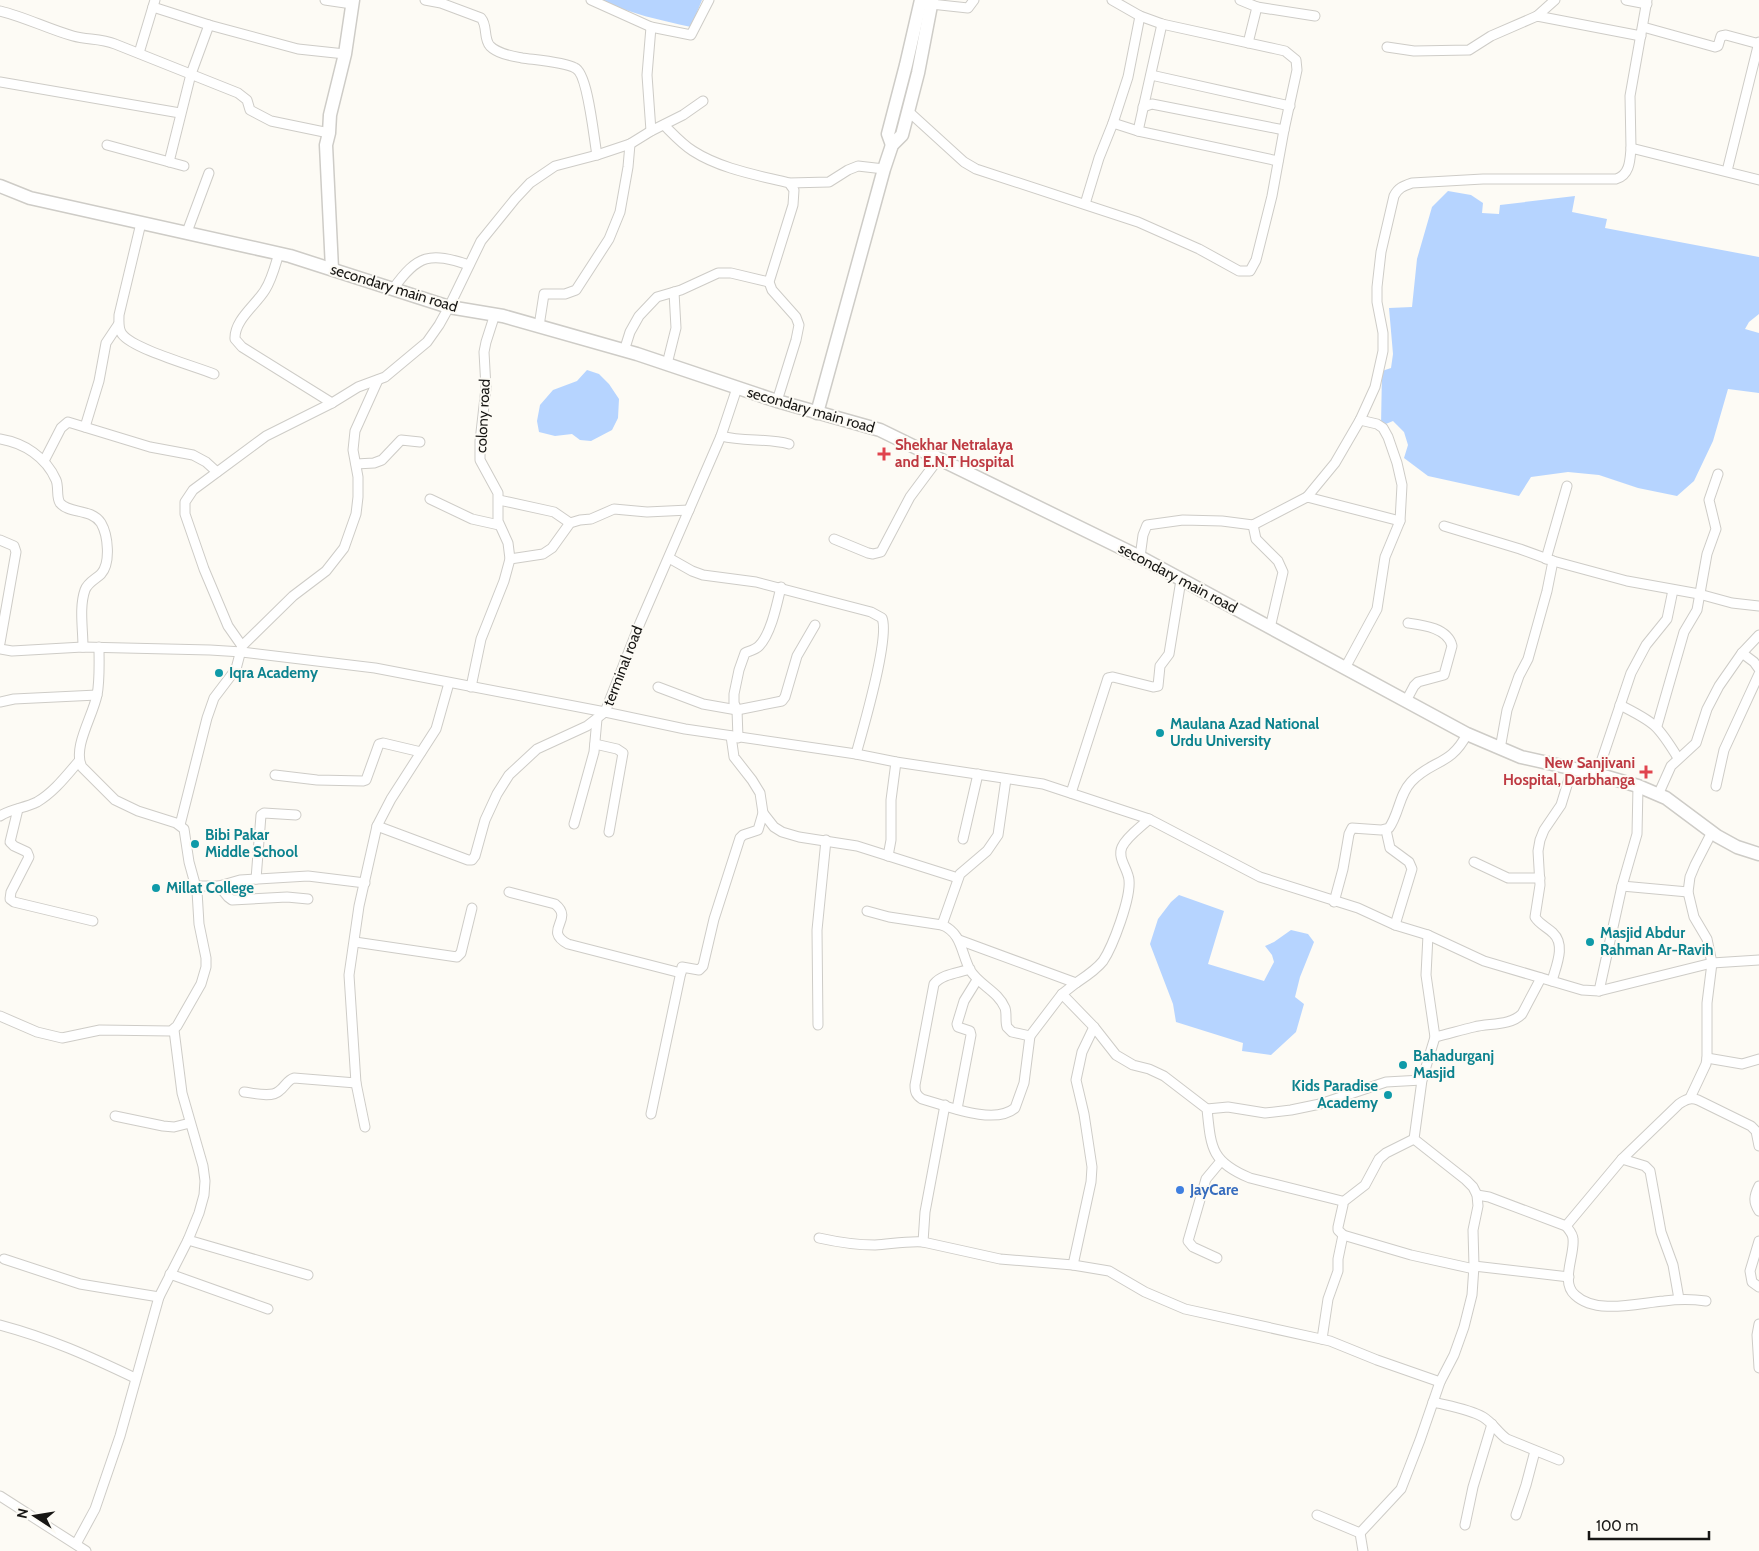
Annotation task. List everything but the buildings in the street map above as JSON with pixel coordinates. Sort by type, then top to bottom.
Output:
[{"type":"main road","points":[[892,145],[888,134],[928,1]]},
{"type":"main road","points":[[332,269],[326,145],[330,115],[345,54],[352,2]]},
{"type":"main road","points":[[817,413],[884,169],[892,145],[902,136],[908,111],[921,27]]},
{"type":"main road","name":"secondary main road","points":[[0,186],[30,198],[279,253],[449,307],[495,314],[539,326],[667,364],[776,401],[880,430],[1140,557],[1467,734],[1521,757],[1597,774],[1638,786],[1666,798],[1712,832],[1737,847],[1759,854]]},
{"type":"street","points":[[325,0],[352,2]]},
{"type":"street","points":[[425,0],[441,3],[481,18],[484,23],[487,42],[499,52],[514,57],[567,65],[580,71],[588,102],[596,156]]},
{"type":"street","points":[[591,0],[651,27],[692,35],[709,0]]},
{"type":"street","points":[[928,1],[968,8],[974,0]]},
{"type":"street","points":[[908,111],[969,166],[1138,222],[1199,249],[1239,271],[1247,272],[1253,267],[1258,253],[1272,196],[1284,130],[1298,70],[1296,60],[1286,52],[1162,24],[1140,16],[1112,0]]},
{"type":"street","points":[[1240,0],[1257,7],[1315,16]]},
{"type":"street","points":[[1387,47],[1414,51],[1469,50],[1491,36],[1537,16],[1555,0]]},
{"type":"street","points":[[1140,557],[1144,530],[1148,524],[1183,520],[1222,521],[1253,525],[1307,497],[1335,464],[1360,420],[1375,387],[1383,352],[1383,333],[1377,302],[1377,287],[1383,243],[1391,206],[1398,190],[1403,186],[1412,183],[1483,179],[1622,178],[1630,160],[1630,96],[1647,2],[1626,0]]},
{"type":"street","points":[[138,53],[154,2],[209,25],[298,49],[345,54]]},
{"type":"street","points":[[1248,42],[1257,7]]},
{"type":"street","points":[[0,11],[78,38],[104,40],[238,93],[247,100],[250,110],[264,118],[329,133]]},
{"type":"street","points":[[1085,204],[1128,77],[1140,16]]},
{"type":"street","points":[[1537,16],[1642,32],[1715,47],[1719,44],[1721,36],[1726,35],[1759,43],[1728,172]]},
{"type":"street","points":[[1138,130],[1162,24]]},
{"type":"street","points":[[169,162],[191,74],[209,25]]},
{"type":"street","points":[[651,27],[647,75],[651,131]]},
{"type":"street","points":[[1151,75],[1290,106]]},
{"type":"street","points":[[0,82],[180,113]]},
{"type":"street","points":[[242,649],[228,626],[204,569],[185,514],[185,502],[193,490],[266,436],[332,403],[358,387],[378,380],[390,373],[427,342],[449,307],[481,241],[515,198],[530,183],[555,166],[596,156],[630,144],[683,115],[703,101]]},
{"type":"street","points":[[1144,107],[1152,104],[1284,130]]},
{"type":"street","points":[[1113,123],[1278,161]]},
{"type":"street","points":[[664,125],[683,144],[704,157],[745,172],[789,183],[829,182],[858,166],[884,169]]},
{"type":"street","points":[[539,326],[544,294],[565,294],[576,290],[609,239],[620,212],[630,144]]},
{"type":"street","points":[[107,145],[184,166]]},
{"type":"street","points":[[1631,148],[1759,180]]},
{"type":"street","points":[[187,232],[209,174]]},
{"type":"street","points":[[776,401],[799,325],[796,317],[772,290],[769,282],[793,205],[794,190],[789,183]]},
{"type":"street","points":[[141,223],[119,316],[118,325],[120,333],[127,340],[214,374]]},
{"type":"street","points":[[279,253],[266,289],[240,322],[236,329],[235,339],[242,347],[332,403]]},
{"type":"street","points":[[394,289],[410,268],[431,257],[445,258],[469,265]]},
{"type":"street","points":[[624,351],[634,323],[657,298],[718,273],[731,273],[769,282]]},
{"type":"street","points":[[667,364],[676,328],[674,292]]},
{"type":"street","name":"colony road","points":[[470,687],[481,639],[504,582],[510,559],[508,543],[499,525],[497,514],[499,500],[495,488],[480,460],[486,388],[484,352],[495,314]]},
{"type":"street","points":[[85,427],[99,380],[106,343],[118,325]]},
{"type":"street","points":[[76,1544],[95,1509],[120,1436],[159,1297],[188,1240],[199,1212],[205,1181],[182,1092],[174,1030],[201,984],[206,967],[199,924],[196,886],[189,862],[185,835],[180,825],[207,718],[214,698],[236,669],[242,649],[293,596],[326,571],[344,548],[356,514],[358,497],[358,477],[353,450],[355,431],[378,380]]},
{"type":"street","name":"terminal road","points":[[376,826],[472,860],[496,794],[509,775],[537,749],[587,726],[606,712],[640,623],[721,436],[737,388]]},
{"type":"street","points":[[1345,668],[1376,609],[1385,557],[1400,521],[1402,485],[1388,437],[1383,428],[1377,424],[1360,420]]},
{"type":"street","points":[[44,461],[63,424],[68,422],[141,444],[193,455],[206,462],[217,472]]},
{"type":"street","points":[[721,436],[739,440],[774,440],[790,444]]},
{"type":"street","points":[[0,439],[22,445],[44,461],[56,481],[61,504],[90,514],[101,524],[104,530],[108,562],[102,573],[86,589],[83,604],[83,647]]},
{"type":"street","points":[[356,464],[374,463],[382,460],[401,440],[420,442]]},
{"type":"street","points":[[834,539],[868,553],[881,552],[910,498],[939,458]]},
{"type":"street","points":[[1656,726],[1684,632],[1697,610],[1698,594],[1706,554],[1716,529],[1709,500],[1718,474]]},
{"type":"street","points":[[1500,749],[1507,710],[1532,648],[1547,591],[1550,560],[1567,486]]},
{"type":"street","points":[[1307,497],[1400,521]]},
{"type":"street","points":[[430,499],[472,519],[499,525]]},
{"type":"street","points":[[499,500],[554,512],[570,523]]},
{"type":"street","points":[[510,559],[536,556],[548,552],[570,523],[591,519],[614,509],[648,512],[689,510]]},
{"type":"street","points":[[1253,525],[1256,539],[1278,561],[1283,572],[1270,628]]},
{"type":"street","points":[[1444,526],[1550,560],[1627,581],[1698,594],[1732,603],[1759,606]]},
{"type":"street","points":[[0,540],[14,546],[16,552],[0,643]]},
{"type":"street","points":[[668,558],[703,575],[756,582],[781,588],[871,612],[882,618],[884,627],[880,658],[856,754]]},
{"type":"street","points":[[1071,793],[1108,678],[1113,677],[1153,687],[1158,686],[1160,666],[1170,654],[1181,580]]},
{"type":"street","points":[[651,1114],[683,967],[699,970],[703,966],[714,919],[740,838],[743,834],[758,830],[763,814],[760,793],[734,757],[737,710],[734,704],[734,694],[741,660],[745,653],[756,648],[764,640],[781,588]]},
{"type":"street","points":[[1597,774],[1620,705],[1640,654],[1667,619],[1673,590]]},
{"type":"street","points":[[1406,701],[1418,682],[1444,676],[1452,646],[1449,639],[1433,628],[1408,623]]},
{"type":"street","points":[[658,687],[703,704],[737,710],[784,699],[797,656],[816,625]]},
{"type":"street","points":[[1658,795],[1667,772],[1678,758],[1696,743],[1712,697],[1742,654],[1759,635]]},
{"type":"street","points":[[0,649],[12,651],[83,647],[242,649],[374,668],[606,712],[684,729],[1043,784],[1149,819],[1260,877],[1334,902],[1358,908],[1395,925],[1428,935],[1484,961],[1582,990],[1599,991],[1712,963],[1759,960]]},
{"type":"street","points":[[99,647],[97,695],[80,749],[79,761],[82,767],[115,800],[138,811],[180,825]]},
{"type":"street","points":[[1742,654],[1754,662],[1759,669]]},
{"type":"street","points":[[1716,786],[1724,750],[1759,674]]},
{"type":"street","points":[[365,1127],[356,1083],[350,975],[359,906],[376,826],[436,729],[449,683]]},
{"type":"street","points":[[0,702],[14,699],[97,695]]},
{"type":"street","points":[[1620,705],[1645,717],[1656,726],[1678,758]]},
{"type":"street","points":[[574,824],[595,744],[597,719]]},
{"type":"street","points":[[1386,830],[1391,825],[1401,798],[1408,786],[1423,772],[1443,762],[1456,752],[1467,734]]},
{"type":"street","points":[[275,775],[317,780],[363,781],[368,778],[378,744],[383,743],[421,752]]},
{"type":"street","points":[[595,744],[617,749],[623,753],[609,832]]},
{"type":"street","points":[[0,816],[36,802],[46,796],[54,790],[79,761]]},
{"type":"street","points":[[888,856],[892,840],[891,800],[896,762]]},
{"type":"street","points":[[1552,981],[1560,944],[1555,935],[1535,917],[1540,878],[1538,852],[1544,830],[1561,805],[1572,769]]},
{"type":"street","points":[[963,839],[978,774]]},
{"type":"street","points":[[942,925],[960,874],[987,851],[998,835],[1006,779]]},
{"type":"street","points":[[1599,991],[1622,886],[1637,834],[1638,786]]},
{"type":"street","points":[[18,809],[10,842],[27,852],[29,857],[11,892],[10,899],[14,902],[93,921]]},
{"type":"street","points":[[256,879],[261,815],[264,813],[296,815]]},
{"type":"street","points":[[763,814],[774,827],[782,832],[799,837],[857,846],[958,878]]},
{"type":"street","points":[[970,969],[944,976],[934,984],[915,1085],[917,1096],[983,1115],[1010,1112],[1014,1108],[1024,1083],[1030,1036],[1062,994],[1096,968],[1107,954],[1127,902],[1129,890],[1129,880],[1122,859],[1122,845],[1149,819]]},
{"type":"street","points":[[1334,902],[1343,870],[1350,830],[1355,827],[1386,830]]},
{"type":"street","points":[[1386,830],[1390,848],[1409,862],[1412,869],[1395,925]]},
{"type":"street","points":[[1566,1226],[1622,1159],[1679,1104],[1690,1098],[1707,1058],[1707,1010],[1712,963],[1707,939],[1694,917],[1688,892],[1690,877],[1712,832]]},
{"type":"street","points":[[818,1025],[817,930],[826,840]]},
{"type":"street","points":[[1474,862],[1508,878],[1540,878]]},
{"type":"street","points":[[196,886],[219,886],[240,880],[308,876],[364,883]]},
{"type":"street","points":[[219,886],[232,900],[282,897],[308,899]]},
{"type":"street","points":[[1622,886],[1688,892]]},
{"type":"street","points":[[509,892],[555,904],[559,907],[562,914],[557,935],[568,944],[681,973]]},
{"type":"street","points":[[355,942],[457,957],[460,954],[472,908]]},
{"type":"street","points":[[867,911],[888,918],[942,925],[952,931],[960,940],[970,969],[978,980],[998,996],[1001,1001],[1005,1010],[1005,1022],[1010,1030],[1030,1036]]},
{"type":"street","points":[[1414,1139],[1422,1080],[1436,1037],[1426,975],[1428,935]]},
{"type":"street","points":[[960,940],[1076,983]]},
{"type":"street","points":[[1436,1037],[1475,1027],[1509,1022],[1518,1018],[1541,978]]},
{"type":"street","points":[[958,1109],[971,1035],[970,1031],[958,1027],[957,1024],[964,1001],[978,980]]},
{"type":"street","points":[[1062,994],[1094,1027],[1116,1054],[1133,1065],[1149,1069],[1164,1076],[1207,1109],[1228,1107],[1260,1112],[1283,1111],[1320,1104],[1386,1082],[1422,1080]]},
{"type":"street","points":[[0,1016],[37,1032],[62,1038],[100,1030],[168,1032],[174,1030]]},
{"type":"street","points":[[1073,1265],[1091,1182],[1092,1167],[1076,1080],[1082,1052],[1094,1027]]},
{"type":"street","points":[[1707,1058],[1742,1064],[1759,1060]]},
{"type":"street","points":[[244,1092],[275,1094],[288,1081],[294,1078],[356,1083]]},
{"type":"street","points":[[1690,1098],[1748,1123],[1756,1131],[1759,1146]]},
{"type":"street","points":[[923,1242],[925,1212],[945,1105]]},
{"type":"street","points":[[1207,1109],[1211,1142],[1216,1154],[1221,1161],[1238,1173],[1250,1178],[1343,1202]]},
{"type":"street","points":[[115,1116],[163,1126],[190,1123]]},
{"type":"street","points":[[1360,1533],[1401,1489],[1440,1382],[1454,1355],[1464,1327],[1472,1295],[1474,1230],[1478,1206],[1477,1195],[1473,1187],[1466,1180],[1414,1139]]},
{"type":"street","points":[[1414,1139],[1386,1153],[1379,1159],[1365,1185],[1343,1202],[1338,1230],[1344,1235],[1411,1255],[1474,1267],[1569,1277]]},
{"type":"street","points":[[1622,1159],[1645,1166],[1650,1171],[1661,1232],[1673,1265],[1679,1299]]},
{"type":"street","points":[[1218,1258],[1193,1247],[1188,1241],[1206,1179],[1221,1161]]},
{"type":"street","points":[[1759,1186],[1754,1197],[1759,1211]]},
{"type":"street","points":[[1477,1195],[1489,1197],[1566,1226],[1573,1240],[1569,1277],[1571,1290],[1586,1302],[1615,1306],[1679,1299],[1706,1301]]},
{"type":"street","points":[[1322,1339],[1328,1299],[1338,1271],[1338,1259],[1344,1235]]},
{"type":"street","points":[[819,1238],[842,1243],[866,1244],[908,1241],[923,1242],[1000,1259],[1109,1270],[1145,1292],[1185,1309],[1322,1339],[1440,1382]]},
{"type":"street","points":[[188,1240],[308,1275]]},
{"type":"street","points":[[1759,1241],[1750,1271],[1752,1282],[1759,1287]]},
{"type":"street","points":[[4,1259],[80,1284],[159,1297]]},
{"type":"street","points":[[170,1274],[268,1309]]},
{"type":"street","points":[[1759,1324],[1757,1335],[1759,1368]]},
{"type":"street","points":[[0,1325],[31,1333],[74,1349],[135,1378]]},
{"type":"street","points":[[1433,1402],[1473,1413],[1492,1424],[1507,1439],[1559,1460]]},
{"type":"street","points":[[1465,1524],[1473,1487],[1492,1424]]},
{"type":"street","points":[[1516,1515],[1535,1451]]},
{"type":"street","points":[[0,1496],[86,1551]]},
{"type":"street","points":[[1317,1515],[1360,1533]]},
{"type":"street","points":[[1360,1533],[1363,1551]]},
{"type":"water","points":[[602,0],[702,0],[691,27],[634,13]]},
{"type":"water","points":[[1448,191],[1471,195],[1483,203],[1482,213],[1499,214],[1500,205],[1575,196],[1572,212],[1607,219],[1605,228],[1759,257],[1759,314],[1749,322],[1745,329],[1759,333],[1759,393],[1728,389],[1713,441],[1694,481],[1677,496],[1638,488],[1599,475],[1568,472],[1531,477],[1519,496],[1428,476],[1404,458],[1408,445],[1404,432],[1393,421],[1381,426],[1382,371],[1391,368],[1393,354],[1389,308],[1412,307],[1417,259],[1432,207]]},
{"type":"water","points":[[587,370],[599,374],[609,384],[619,399],[618,418],[612,430],[591,441],[580,440],[572,434],[555,436],[539,432],[537,421],[540,405],[553,390],[577,381]]},
{"type":"water","points":[[1179,895],[1224,911],[1208,964],[1264,981],[1274,962],[1272,955],[1265,946],[1291,930],[1308,934],[1314,942],[1300,977],[1295,997],[1304,1004],[1296,1032],[1271,1055],[1242,1051],[1243,1043],[1176,1022],[1173,1004],[1150,944],[1158,919]]},
{"type":"place","name":"Shekhar Netralaya and E.N.T Hospital","points":[[884,454]]},
{"type":"place","name":"Iqra Academy","points":[[219,673]]},
{"type":"place","name":"Maulana Azad National Urdu University","points":[[1160,733]]},
{"type":"place","name":"New Sanjivani Hospital, Darbhanga","points":[[1646,772]]},
{"type":"place","name":"Bibi Pakar Middle School","points":[[195,844]]},
{"type":"place","name":"Millat College","points":[[156,888]]},
{"type":"place","name":"Masjid Abdur Rahman Ar-Ravih","points":[[1590,942]]},
{"type":"place","name":"Bahadurganj Masjid","points":[[1403,1065]]},
{"type":"place","name":"Kids Paradise Academy","points":[[1388,1095]]},
{"type":"place","name":"JayCare","points":[[1180,1190]]}]
